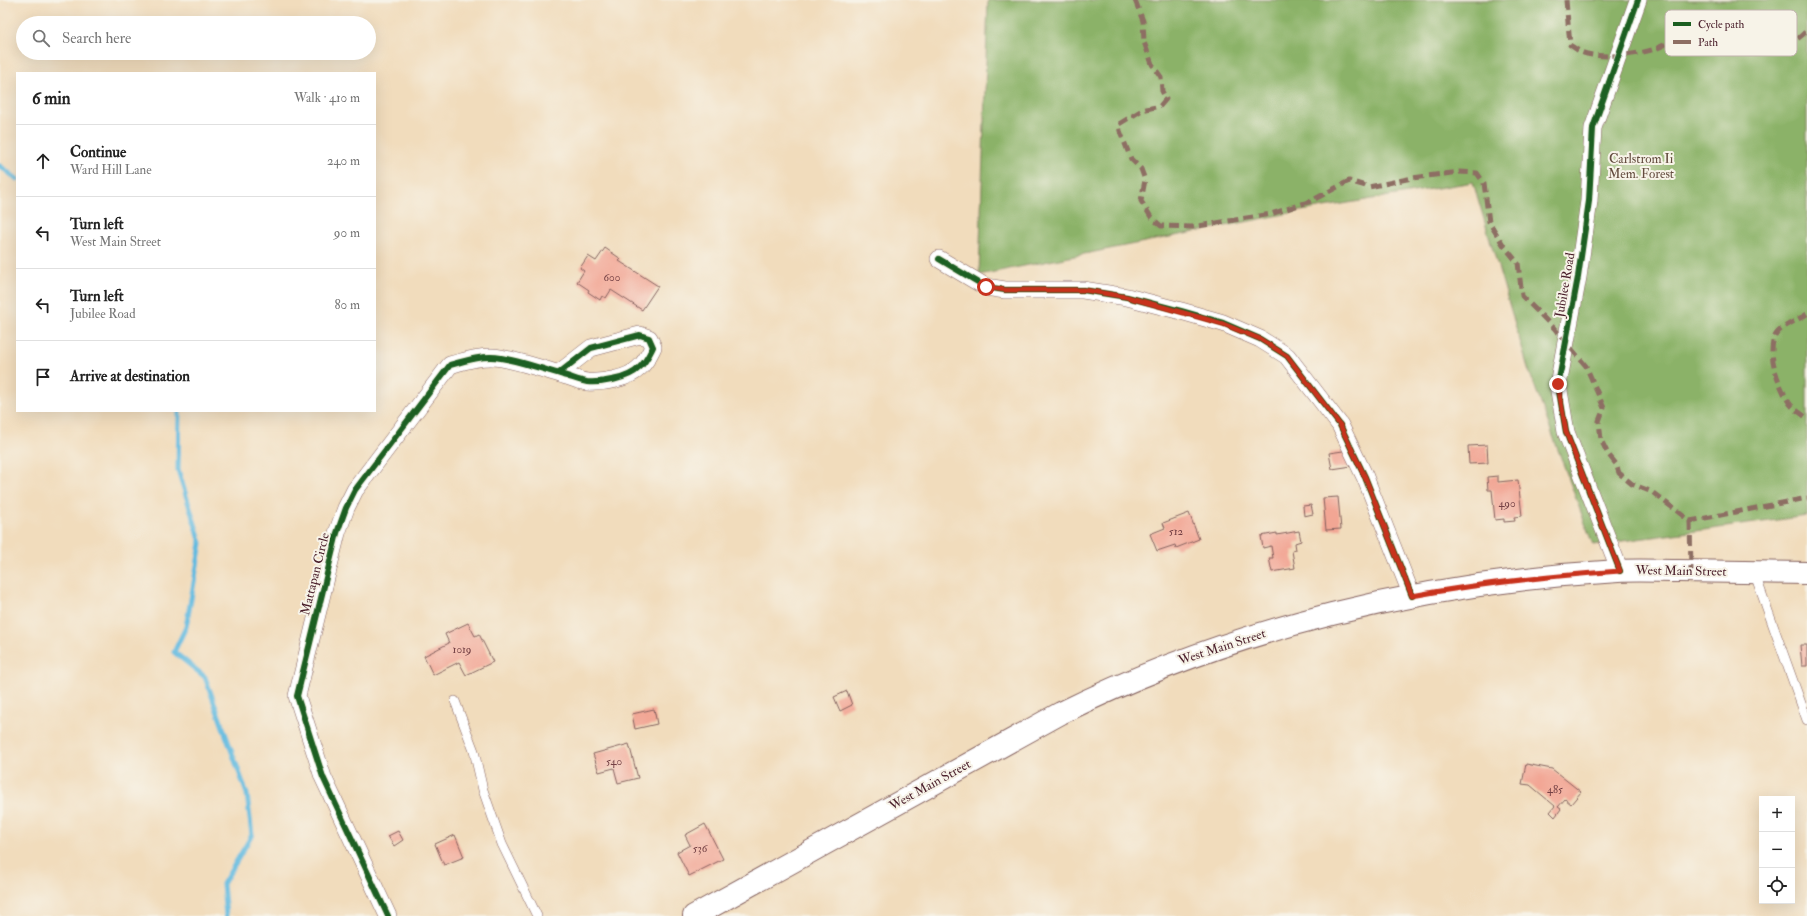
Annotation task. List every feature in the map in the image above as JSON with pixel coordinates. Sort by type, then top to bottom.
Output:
[{"type":"main road","name":"West Main Street","points":[[694,916],[906,797],[1101,693],[1174,663],[1225,645],[1301,622],[1381,602],[1473,585],[1527,578],[1620,571],[1807,573]]},
{"type":"street","name":"Jubilee Road","points":[[1620,571],[1566,432],[1558,384],[1578,277],[1589,200],[1593,128],[1638,0]]},
{"type":"street","points":[[939,259],[986,287],[1005,290],[1084,290],[1127,297],[1180,311],[1223,324],[1260,339],[1287,356],[1340,425],[1365,477],[1412,596]]},
{"type":"street","name":"Mattapan Circle","points":[[388,916],[323,777],[297,696],[336,533],[355,490],[450,364],[474,358],[499,358],[559,373],[587,382],[605,381],[626,375],[638,369],[648,358],[653,348],[649,338],[640,334],[591,348],[559,373]]},
{"type":"lane","points":[[1754,572],[1807,720]]},
{"type":"lane","points":[[456,701],[474,751],[483,790],[502,844],[537,916]]},
{"type":"green space","name":"Carlstrom Ii Mem. Forest","points":[[988,0],[1807,0],[1807,516],[1593,545],[1528,368],[1473,182],[1295,212],[979,275]]},
{"type":"building","points":[[605,248],[621,259],[619,261],[658,286],[642,310],[611,290],[606,298],[602,296],[600,300],[577,282],[584,271],[580,268],[588,256],[596,261]]},
{"type":"building","points":[[1487,445],[1488,463],[1469,464],[1468,446]]},
{"type":"building","points":[[1350,450],[1352,466],[1332,469],[1329,453]]},
{"type":"building","points":[[1498,476],[1498,482],[1518,480],[1522,516],[1514,517],[1515,521],[1504,522],[1504,519],[1495,520],[1492,490],[1488,490],[1487,477]]},
{"type":"building","points":[[1338,497],[1341,529],[1326,530],[1323,498]]},
{"type":"building","points":[[1311,505],[1313,514],[1304,516],[1303,506]]},
{"type":"building","points":[[1189,513],[1199,539],[1176,548],[1175,545],[1157,551],[1150,534],[1165,528],[1163,523]]},
{"type":"building","points":[[1299,531],[1301,541],[1295,543],[1296,550],[1292,551],[1295,568],[1272,572],[1269,558],[1273,558],[1271,546],[1263,548],[1261,536]]},
{"type":"building","points":[[468,623],[475,636],[479,634],[493,662],[466,675],[459,662],[433,675],[424,656],[449,643],[445,634]]},
{"type":"building","points":[[1800,645],[1807,645],[1807,666],[1802,666]]},
{"type":"building","points":[[847,691],[852,705],[840,711],[834,697]]},
{"type":"building","points":[[654,709],[657,724],[635,729],[632,714]]},
{"type":"building","points":[[629,744],[638,778],[618,783],[614,768],[599,772],[593,754]]},
{"type":"building","points":[[1526,764],[1552,769],[1581,792],[1571,804],[1565,799],[1558,807],[1561,809],[1555,817],[1550,812],[1555,806],[1530,785],[1522,784]]},
{"type":"building","points":[[705,824],[723,859],[689,876],[677,852],[690,845],[685,835]]},
{"type":"building","points":[[398,831],[403,840],[394,846],[388,836]]},
{"type":"building","points":[[455,835],[464,857],[444,865],[435,844]]},
{"type":"waterway","points":[[0,166],[16,178]]},
{"type":"waterway","points":[[179,412],[178,470],[201,543],[186,627],[174,652],[205,677],[247,794],[252,835],[223,884],[226,916]]},
{"type":"marked path","points":[[1135,0],[1143,21],[1144,42],[1152,64],[1161,77],[1162,91],[1166,99],[1160,106],[1142,110],[1119,124],[1120,131],[1131,159],[1141,169],[1145,180],[1141,201],[1151,217],[1161,226],[1192,227],[1271,214],[1311,201],[1349,181],[1369,187],[1412,178],[1459,172],[1477,173],[1484,183],[1489,222],[1504,246],[1518,263],[1522,296],[1554,328],[1586,366],[1604,408],[1599,421],[1601,440],[1608,454],[1616,464],[1619,473],[1632,484],[1652,492],[1690,521],[1807,498]]},
{"type":"marked path","points":[[1566,0],[1570,45],[1581,52],[1599,56],[1635,54],[1665,44]]},
{"type":"marked path","points":[[1797,39],[1807,30]]},
{"type":"marked path","points":[[1807,314],[1778,332],[1774,339],[1772,348],[1775,368],[1782,389],[1790,404],[1807,418]]},
{"type":"marked path","points":[[1690,521],[1691,571]]},
{"type":"cycle path","points":[[1620,571],[1566,432],[1558,385],[1578,277],[1589,201],[1593,128],[1638,0]]},
{"type":"cycle path","points":[[939,259],[986,287],[1005,290],[1083,290],[1127,297],[1181,311],[1223,323],[1260,339],[1287,356],[1340,425],[1365,477],[1412,596]]},
{"type":"cycle path","points":[[388,916],[323,777],[297,696],[337,533],[346,508],[355,490],[450,365],[476,358],[495,357],[584,381],[600,382],[622,378],[634,372],[644,363],[653,347],[649,338],[640,335],[591,348],[559,373]]},
{"type":"route","points":[[986,287],[1005,290],[1084,290],[1127,297],[1223,324],[1260,339],[1287,356],[1340,425],[1365,477],[1412,596],[1473,585],[1534,577],[1620,571],[1566,432],[1558,384]]}]
